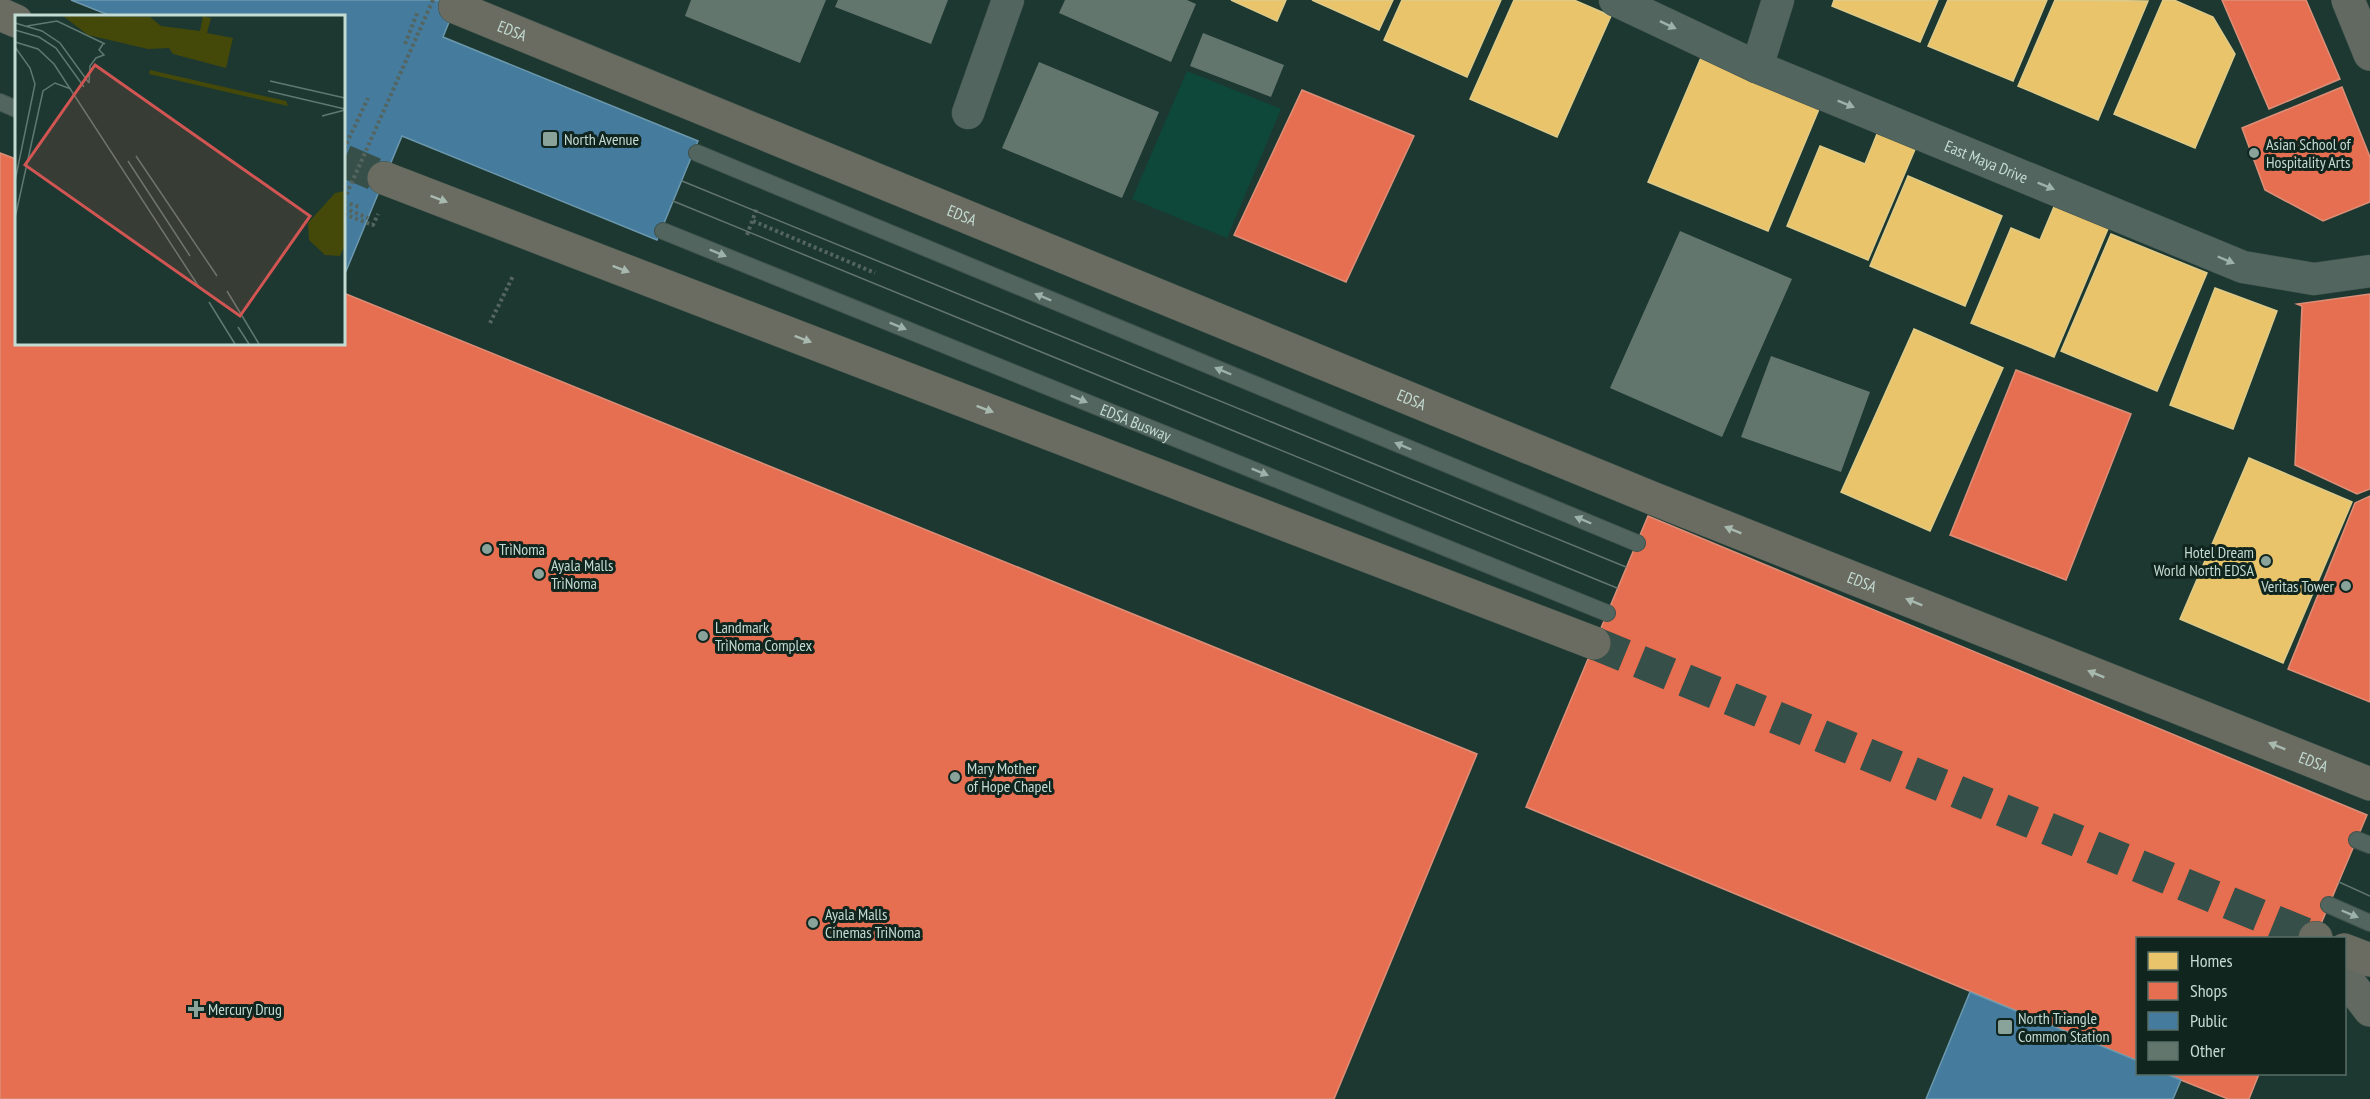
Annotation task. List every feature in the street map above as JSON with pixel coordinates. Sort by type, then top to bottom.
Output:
[{"type":"highway","name":"EDSA","points":[[444,4],[1652,498],[2370,784]]},
{"type":"highway","points":[[0,14],[15,21]]},
{"type":"highway","points":[[384,178],[1594,643]]},
{"type":"highway","points":[[2346,951],[2370,960]]},
{"type":"main road","points":[[2348,0],[2370,54]]},
{"type":"main road","points":[[2346,979],[2370,1010]]},
{"type":"street","points":[[968,113],[1008,0]]},
{"type":"street","name":"East Maya Drive","points":[[1615,0],[1757,67],[2243,267],[2290,277],[2314,279],[2370,271]]},
{"type":"street","points":[[1757,67],[1778,0]]},
{"type":"lane","points":[[0,102],[15,109]]},
{"type":"lane","points":[[697,153],[1637,543]]},
{"type":"lane","name":"EDSA Busway","points":[[663,231],[1607,613]]},
{"type":"lane","points":[[2329,905],[2370,923]]},
{"type":"path","points":[[405,44],[423,0]]},
{"type":"path","points":[[345,198],[444,4]]},
{"type":"path","points":[[345,148],[368,98]]},
{"type":"path","points":[[745,242],[761,199]]},
{"type":"path","points":[[345,208],[368,218]]},
{"type":"path","points":[[345,214],[373,225]]},
{"type":"path","points":[[753,221],[875,273]]},
{"type":"path","points":[[490,323],[513,276]]},
{"type":"shaded area","points":[[1187,71],[1281,109],[1227,238],[1132,199]]},
{"type":"building: Homes","points":[[1231,0],[1286,0],[1277,21]]},
{"type":"building: Homes","points":[[1312,0],[1393,0],[1379,30]]},
{"type":"building: Homes","points":[[1402,0],[1501,0],[1467,77],[1384,40]]},
{"type":"building: Homes","points":[[1514,0],[1574,0],[1611,16],[1557,137],[1470,99]]},
{"type":"building: Homes","points":[[1834,0],[1938,0],[1920,42],[1832,6]]},
{"type":"building: Homes","points":[[1948,0],[2047,0],[2013,81],[1928,46]]},
{"type":"building: Homes","points":[[2055,0],[2148,1],[2098,120],[2018,86]]},
{"type":"building: Homes","points":[[2163,0],[2174,0],[2213,17],[2235,54],[2195,148],[2114,114]]},
{"type":"building: Homes","points":[[1703,53],[1822,102],[1768,231],[1648,182]]},
{"type":"building: Homes","points":[[1881,124],[1919,140],[1868,260],[1787,226],[1820,146],[1865,164]]},
{"type":"building: Homes","points":[[1908,176],[2002,216],[1965,306],[1870,266]]},
{"type":"building: Homes","points":[[2056,202],[2110,224],[2054,357],[1971,323],[2011,228],[2040,240]]},
{"type":"building: Homes","points":[[2111,234],[2207,273],[2157,391],[2061,351]]},
{"type":"building: Homes","points":[[2215,288],[2277,311],[2233,429],[2170,405]]},
{"type":"building: Homes","points":[[1914,329],[2003,368],[1930,531],[1841,492]]},
{"type":"building: Homes","name":"Hotel Dream World North EDSA","points":[[2249,458],[2352,502],[2283,663],[2180,619]]},
{"type":"building: Shops","points":[[2222,0],[2306,0],[2340,79],[2269,109]]},
{"type":"building: Shops","points":[[2342,87],[2370,157],[2370,202],[2323,221],[2265,190],[2242,128]]},
{"type":"building: Shops","points":[[1302,90],[1414,136],[1346,282],[1234,235]]},
{"type":"building: Shops","name":"Ayala Malls TriNoma","points":[[0,153],[15,159],[15,345],[345,345],[345,293],[1477,754],[1334,1099],[0,1099]]},
{"type":"building: Shops","points":[[2370,294],[2370,489],[2357,494],[2295,465],[2302,306],[2297,304]]},
{"type":"building: Shops","points":[[2016,370],[2131,414],[2066,580],[1950,535]]},
{"type":"building: Shops","name":"Veritas Tower","points":[[2370,496],[2370,702],[2288,669],[2355,503]]},
{"type":"building: Shops","points":[[1648,516],[2367,815],[2315,937],[2136,937],[2136,1060],[1526,807]]},
{"type":"building: Shops","points":[[2168,1075],[2259,1075],[2249,1099],[2228,1099]]},
{"type":"building: Public","name":"North Avenue","points":[[71,0],[458,0],[443,37],[698,141],[657,240],[402,136],[345,274],[345,15],[108,15]]},
{"type":"building: Public","name":"North Triangle Common Station","points":[[1970,992],[2136,1060],[2136,1075],[2168,1075],[2181,1080],[2173,1099],[1926,1099]]},
{"type":"building: Other","points":[[691,0],[826,0],[800,63],[685,16]]},
{"type":"building: Other","points":[[838,0],[948,0],[931,44],[835,7]]},
{"type":"building: Other","points":[[1065,0],[1187,0],[1196,4],[1171,62],[1059,13]]},
{"type":"building: Other","points":[[1203,33],[1284,65],[1271,97],[1190,66]]},
{"type":"building: Other","points":[[1039,62],[1159,112],[1122,198],[1002,148]]},
{"type":"building: Other","points":[[1680,231],[1792,279],[1722,437],[1610,388]]},
{"type":"building: Other","points":[[1771,356],[1870,392],[1841,472],[1741,437]]},
{"type":"tunnel","points":[[345,161],[384,178]]},
{"type":"tunnel","points":[[1594,643],[2313,937]]},
{"type":"tram line","points":[[682,181],[1626,567]]},
{"type":"tram line","points":[[673,201],[1617,588]]},
{"type":"tram line","points":[[2339,882],[2370,896]]},
{"type":"place","name":"North Avenue","points":[[550,139]]},
{"type":"place","name":"Asian School of Hospitality Arts","points":[[2254,153]]},
{"type":"place","name":"TriNoma","points":[[487,549]]},
{"type":"place","name":"Hotel Dream World North EDSA","points":[[2266,561]]},
{"type":"place","name":"Ayala Malls TriNoma","points":[[539,574]]},
{"type":"place","name":"Veritas Tower","points":[[2346,586]]},
{"type":"place","name":"Landmark TriNoma Complex","points":[[703,636]]},
{"type":"place","name":"Mary Mother of Hope Chapel","points":[[955,777]]},
{"type":"place","name":"Ayala Malls Cinemas TriNoma","points":[[813,923]]},
{"type":"place","name":"Mercury Drug","points":[[196,1009]]},
{"type":"place","name":"North Triangle Common Station","points":[[2005,1027]]}]
